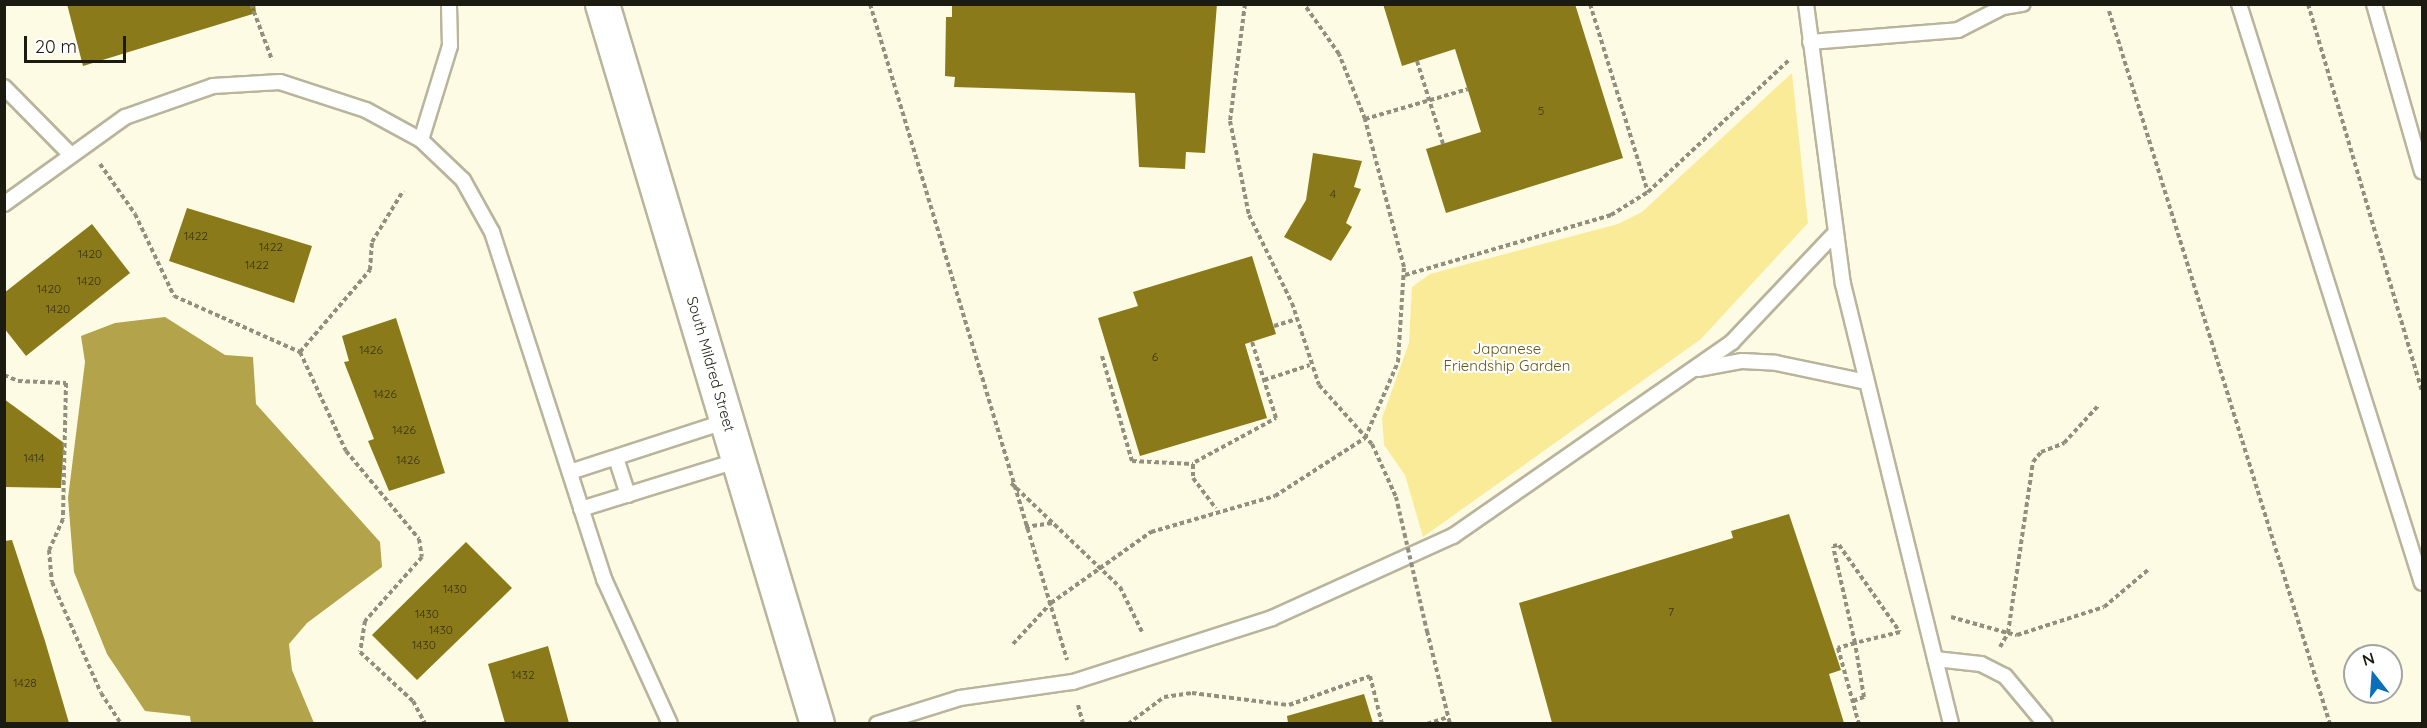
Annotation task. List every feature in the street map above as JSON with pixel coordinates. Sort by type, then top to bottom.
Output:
[{"type":"main road","name":"South Mildred Street","points":[[602,4],[818,723]]},
{"type":"lane","points":[[421,140],[450,46],[449,4]]},
{"type":"lane","points":[[1806,4],[1836,232],[1866,382],[1951,723]]},
{"type":"lane","points":[[1810,42],[1958,30],[2003,7],[2023,4]]},
{"type":"lane","points":[[2239,4],[2422,584]]},
{"type":"lane","points":[[2374,4],[2422,171]]},
{"type":"lane","points":[[4,204],[69,153],[125,117],[213,86],[270,82],[366,110],[421,140],[463,180],[492,232],[582,509],[628,639],[670,723]]},
{"type":"lane","points":[[4,87],[69,153]]},
{"type":"lane","points":[[877,723],[960,698],[1053,689],[1272,618],[1453,536],[1732,342],[1836,232]]},
{"type":"lane","points":[[1693,370],[1742,361],[1776,363],[1866,382]]},
{"type":"lane","points":[[570,472],[727,421]]},
{"type":"lane","points":[[616,458],[628,495]]},
{"type":"lane","points":[[582,509],[739,460]]},
{"type":"lane","points":[[1935,659],[1982,664],[2005,676],[2045,723]]},
{"type":"path","points":[[251,4],[273,52],[270,82]]},
{"type":"path","points":[[870,4],[1010,482],[1051,603],[1069,667]]},
{"type":"path","points":[[1245,4],[1230,121],[1239,179],[1249,215],[1297,319],[1310,365],[1332,403],[1365,438],[1396,497],[1450,723]]},
{"type":"path","points":[[1013,644],[1051,603],[1151,532],[1217,509],[1275,496],[1365,438],[1398,362],[1405,275],[1365,119],[1339,54],[1304,4]]},
{"type":"path","points":[[1590,4],[1648,192]]},
{"type":"path","points":[[2308,4],[2422,391]]},
{"type":"path","points":[[2109,11],[2330,723]]},
{"type":"path","points":[[1405,275],[1611,215],[1648,192],[1810,42]]},
{"type":"path","points":[[1417,61],[1443,144]]},
{"type":"path","points":[[1365,119],[1468,89]]},
{"type":"path","points":[[85,143],[135,214],[174,296],[300,352],[346,452],[424,548],[422,557],[365,621],[360,646],[366,659],[413,701],[425,723]]},
{"type":"path","points":[[300,352],[370,270],[372,242],[404,191]]},
{"type":"path","points":[[1274,326],[1297,319]]},
{"type":"path","points":[[1195,462],[1276,418],[1252,342]]},
{"type":"path","points":[[1102,356],[1132,461],[1193,464],[1193,478],[1217,509]]},
{"type":"path","points":[[1264,381],[1310,365]]},
{"type":"path","points":[[4,375],[18,381],[66,383],[63,519],[49,550],[52,582],[101,693],[122,723]]},
{"type":"path","points":[[2000,647],[2008,633],[2033,462],[2041,452],[2064,443],[2099,405]]},
{"type":"path","points":[[1010,482],[1120,587],[1153,656]]},
{"type":"path","points":[[1025,527],[1053,523]]},
{"type":"path","points":[[1853,701],[1864,697],[1855,643],[1833,546],[1839,545],[1900,632],[1855,643],[1838,648],[1859,723]]},
{"type":"path","points":[[1950,617],[2017,635],[2104,607],[2149,569]]},
{"type":"path","points":[[1128,723],[1164,697],[1192,693],[1289,705],[1370,676],[1382,723]]},
{"type":"path","points":[[1078,705],[1083,723]]},
{"type":"path","points":[[1427,723],[1448,717]]},
{"type":"green space","name":"Japanese Friendship Garden","points":[[1792,73],[1808,223],[1701,339],[1423,537],[1405,475],[1384,445],[1382,418],[1409,343],[1412,287],[1430,274],[1618,224],[1642,212]]},
{"type":"shaded area","points":[[165,317],[225,355],[253,357],[256,404],[380,542],[382,567],[307,623],[289,644],[292,670],[314,723],[191,723],[190,716],[145,711],[107,654],[74,572],[68,498],[85,362],[81,336],[115,323]]},
{"type":"building","points":[[67,4],[255,4],[256,13],[83,66]]},
{"type":"building","points":[[952,4],[1217,4],[1205,153],[1186,152],[1185,169],[1139,167],[1135,93],[954,87],[955,77],[945,76],[946,17],[952,17]]},
{"type":"building","points":[[1383,4],[1575,4],[1623,158],[1446,213],[1426,149],[1481,132],[1455,49],[1402,66]]},
{"type":"building","points":[[1313,153],[1362,161],[1354,187],[1361,189],[1346,223],[1352,227],[1331,261],[1284,237],[1306,200]]},
{"type":"building","points":[[187,208],[312,246],[294,303],[169,261]]},
{"type":"building","points":[[92,224],[130,273],[26,356],[4,328],[4,293]]},
{"type":"building","points":[[1252,256],[1276,334],[1245,344],[1267,418],[1140,456],[1098,318],[1138,306],[1133,292]]},
{"type":"building","points":[[396,318],[445,473],[389,491],[368,441],[374,439],[344,362],[349,361],[342,336]]},
{"type":"building","points":[[4,399],[64,443],[61,488],[4,487]]},
{"type":"building","points":[[1789,514],[1841,670],[1829,674],[1844,723],[1552,723],[1519,603],[1733,538],[1731,531]]},
{"type":"building","points":[[12,540],[69,723],[4,723],[4,541]]},
{"type":"building","points":[[466,542],[512,588],[417,680],[372,635]]},
{"type":"building","points":[[548,646],[569,723],[505,723],[488,664]]},
{"type":"building","points":[[1364,694],[1373,723],[1288,723],[1287,716]]}]
